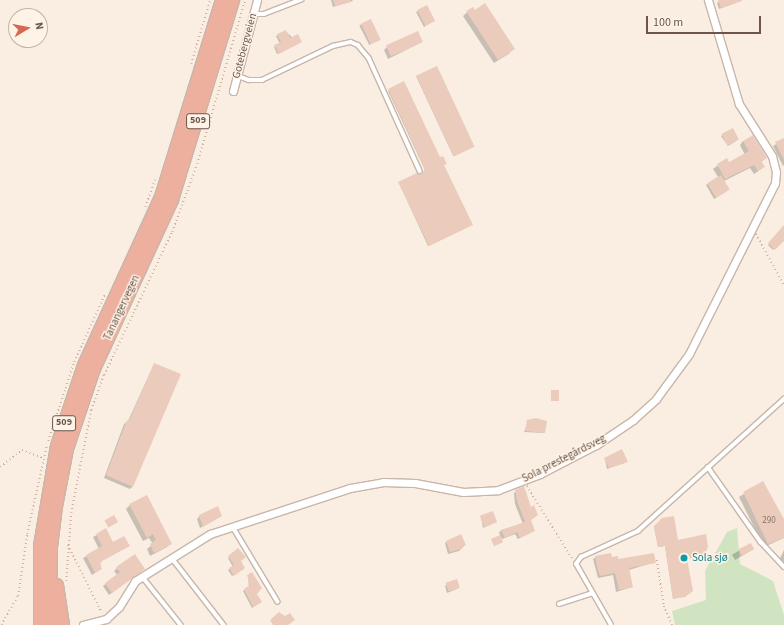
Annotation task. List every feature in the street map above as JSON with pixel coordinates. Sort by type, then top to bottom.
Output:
[{"type":"highway","name":"Tanangervegen","points":[[40,625],[39,586],[46,503],[57,446],[68,408],[84,365],[161,197],[222,0]]},
{"type":"highway","name":"Tanangervegen","points":[[50,625],[49,586],[55,512],[67,449],[78,411],[94,369],[172,200],[233,0]]},
{"type":"highway","name":"509","points":[[55,512],[58,599],[63,625]]},
{"type":"highway","name":"509","points":[[34,625],[39,586]]},
{"type":"street","name":"Gotebergveien","points":[[233,91],[257,0]]},
{"type":"street","name":"Sola prestegårdsveg","points":[[108,622],[119,607],[129,587],[142,576],[210,534],[350,488],[383,482],[415,483],[463,492],[498,490],[524,481],[596,445],[633,420],[656,399],[689,354],[775,182],[776,172],[767,147],[739,104],[708,0]]},
{"type":"street","points":[[85,625],[108,622]]},
{"type":"lane","points":[[254,14],[264,14],[301,0]]},
{"type":"lane","points":[[238,76],[249,80],[262,80],[333,46],[351,42],[358,45],[369,58],[420,171]]},
{"type":"lane","points":[[611,625],[576,564],[583,554],[638,531],[784,399]]},
{"type":"lane","points":[[708,467],[761,542],[784,567]]},
{"type":"lane","points":[[233,526],[278,602]]},
{"type":"lane","points":[[171,558],[224,625]]},
{"type":"lane","points":[[142,576],[181,625]]},
{"type":"lane","points":[[559,604],[592,593]]},
{"type":"path","points":[[66,588],[67,543],[70,512],[91,410],[104,375],[172,232],[197,164],[245,0]]},
{"type":"path","points":[[752,229],[784,285]]},
{"type":"path","points":[[0,466],[22,450],[43,458]]},
{"type":"path","points":[[524,481],[576,564]]},
{"type":"path","points":[[67,543],[108,622]]},
{"type":"path","points":[[657,560],[664,606],[672,625]]},
{"type":"green space","points":[[737,528],[740,564],[773,581],[784,615],[784,625],[675,625],[672,611],[706,600],[705,571],[727,532]]},
{"type":"building","points":[[333,0],[351,0],[351,2],[335,6]]},
{"type":"building","points":[[718,0],[742,0],[742,1],[721,8]]},
{"type":"building","points":[[485,3],[515,49],[498,60],[466,11],[473,7],[475,10]]},
{"type":"building","points":[[427,5],[435,21],[425,26],[417,10]]},
{"type":"building","points":[[371,19],[381,40],[371,44],[361,24]]},
{"type":"building","points":[[286,30],[290,38],[298,34],[302,42],[279,54],[274,45],[281,42],[277,34]]},
{"type":"building","points":[[418,31],[423,42],[391,56],[386,45]]},
{"type":"building","points":[[437,66],[475,147],[454,156],[416,76]]},
{"type":"building","points":[[404,81],[440,157],[443,156],[447,164],[444,165],[473,225],[429,246],[398,182],[417,173],[422,174],[425,169],[388,89]]},
{"type":"building","points":[[733,128],[739,140],[727,145],[721,134]]},
{"type":"building","points":[[753,135],[767,158],[761,161],[765,167],[758,171],[754,165],[725,179],[717,164],[727,158],[729,162],[749,151],[743,141]]},
{"type":"building","points":[[784,138],[784,160],[775,142]]},
{"type":"building","points":[[721,175],[730,190],[716,198],[707,183]]},
{"type":"building","points":[[784,225],[784,241],[775,250],[768,243]]},
{"type":"building","points":[[154,363],[181,374],[133,487],[106,475],[127,420],[129,421]]},
{"type":"building","points":[[551,390],[559,390],[559,401],[551,401]]},
{"type":"building","points":[[536,418],[547,421],[545,433],[525,431],[527,420]]},
{"type":"building","points":[[622,449],[628,462],[609,468],[604,458]]},
{"type":"building","points":[[763,481],[784,519],[784,538],[768,544],[743,492]]},
{"type":"building","points":[[524,486],[531,507],[534,505],[538,515],[531,520],[535,531],[520,538],[517,532],[505,538],[501,530],[525,522],[517,501],[515,490]]},
{"type":"building","points":[[147,495],[172,544],[154,553],[150,544],[156,540],[153,534],[147,538],[129,504]]},
{"type":"building","points":[[218,506],[222,516],[203,527],[199,515]]},
{"type":"building","points":[[493,511],[497,522],[484,527],[480,516]]},
{"type":"building","points":[[114,515],[118,522],[108,527],[104,520]]},
{"type":"building","name":"Sola sjø","points":[[674,516],[678,540],[706,534],[708,546],[705,556],[687,559],[693,591],[685,597],[673,599],[665,546],[658,547],[654,526],[662,518]]},
{"type":"building","points":[[106,528],[113,542],[124,536],[130,546],[103,560],[100,564],[102,569],[95,573],[86,555],[102,546],[96,534]]},
{"type":"building","points":[[461,534],[466,545],[461,548],[462,549],[450,552],[446,541]]},
{"type":"building","points":[[500,535],[503,542],[494,546],[491,539]]},
{"type":"building","points":[[751,543],[754,549],[742,556],[739,549]]},
{"type":"building","points":[[238,548],[246,557],[241,561],[245,568],[234,576],[229,568],[234,565],[228,556]]},
{"type":"building","points":[[611,553],[612,557],[618,556],[618,559],[654,553],[656,563],[629,568],[633,587],[619,590],[615,573],[600,576],[597,567],[595,556]]},
{"type":"building","points":[[135,554],[145,569],[112,593],[105,583],[120,572],[116,567]]},
{"type":"building","points":[[252,572],[262,588],[257,594],[262,602],[253,607],[244,589],[250,585],[247,575]]},
{"type":"building","points":[[457,579],[460,588],[448,591],[446,583]]},
{"type":"building","points":[[279,612],[285,616],[290,613],[295,620],[288,625],[273,625],[270,620]]},
{"type":"place","name":"Sola sjø","points":[[684,558]]}]
